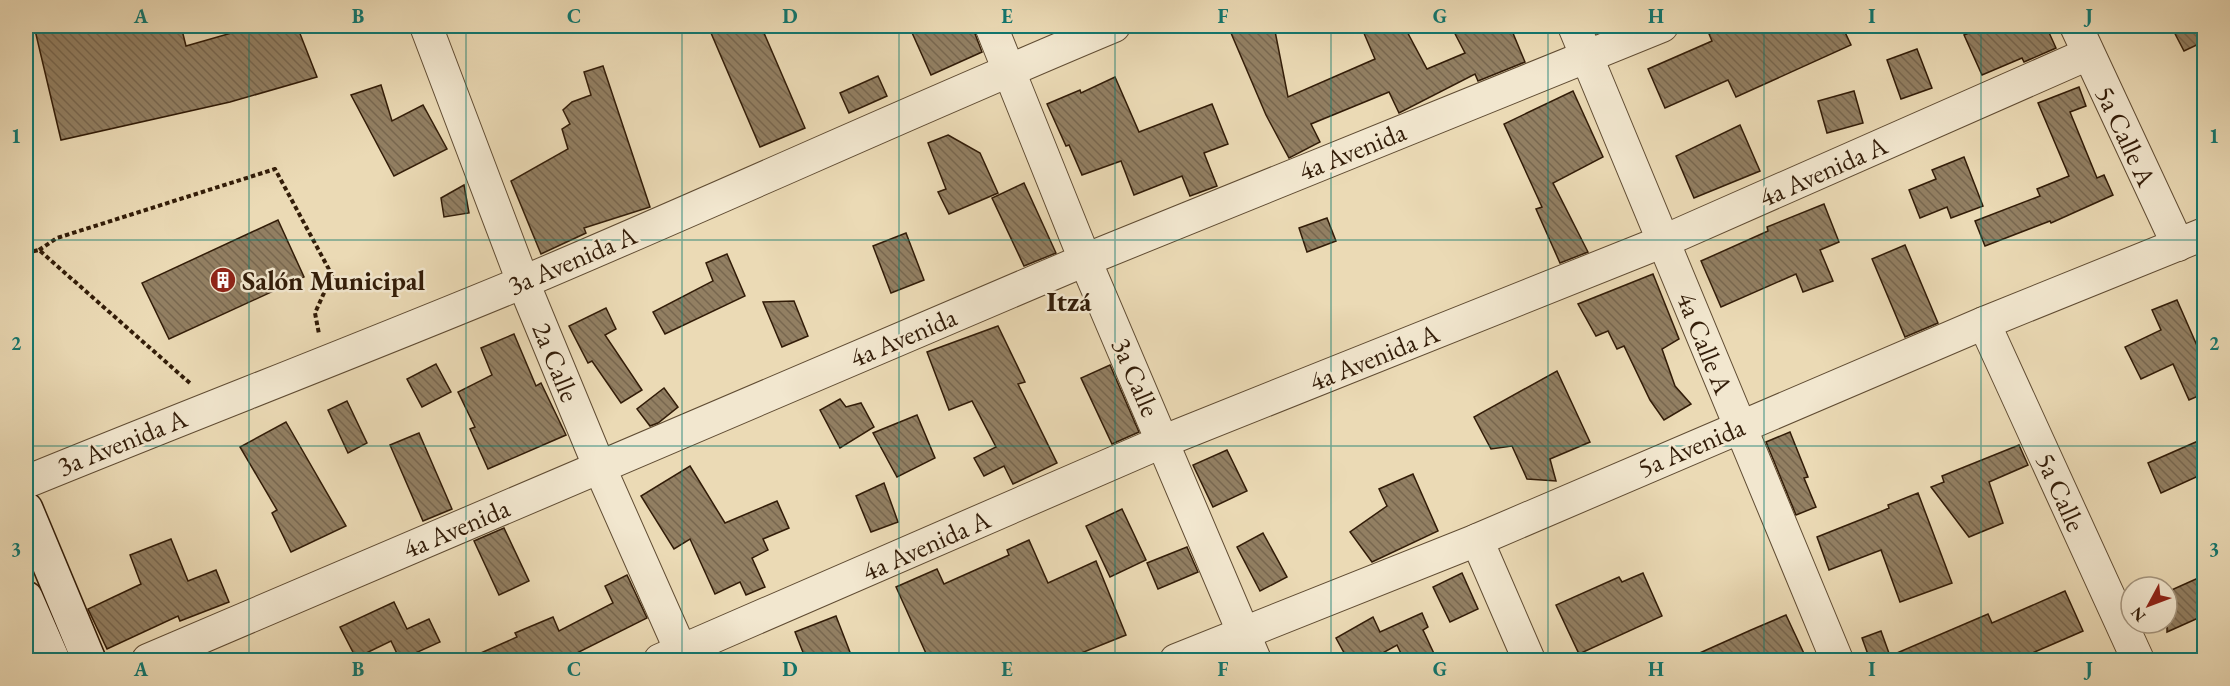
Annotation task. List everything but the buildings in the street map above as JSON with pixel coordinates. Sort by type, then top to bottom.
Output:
[{"type":"main road","points":[[26,509],[89,660]]},
{"type":"main road","points":[[26,598],[53,660]]},
{"type":"street","name":"2a Calle","points":[[426,26],[523,282],[676,657]]},
{"type":"street","name":"3a Calle","points":[[991,26],[1085,260],[1164,441],[1255,660]]},
{"type":"street","name":"3a Avenida A","points":[[26,482],[523,282],[1114,26]]},
{"type":"street","name":"4a Calle A","points":[[1574,26],[1837,660]]},
{"type":"street","name":"4a Avenida","points":[[148,660],[1085,260],[1662,26]]},
{"type":"street","name":"5a Calle A","points":[[2076,26],[2088,54],[2191,240]]},
{"type":"street","name":"4a Avenida A","points":[[676,657],[1164,441],[1664,241],[2088,54]]},
{"type":"street","name":"5a Avenida","points":[[1176,660],[1477,540],[1984,323],[2191,240]]},
{"type":"street","name":"5a Calle","points":[[1984,323],[2138,660]]},
{"type":"street","points":[[1477,540],[1529,660]]},
{"type":"path","points":[[26,254],[39,250],[57,238],[276,169],[332,275],[315,313],[324,363]]},
{"type":"path","points":[[39,250],[215,405]]},
{"type":"place","name":"Salón Municipal","points":[[223,280]]},
{"type":"district","name":"Itzá","points":[[1069,301]]}]
